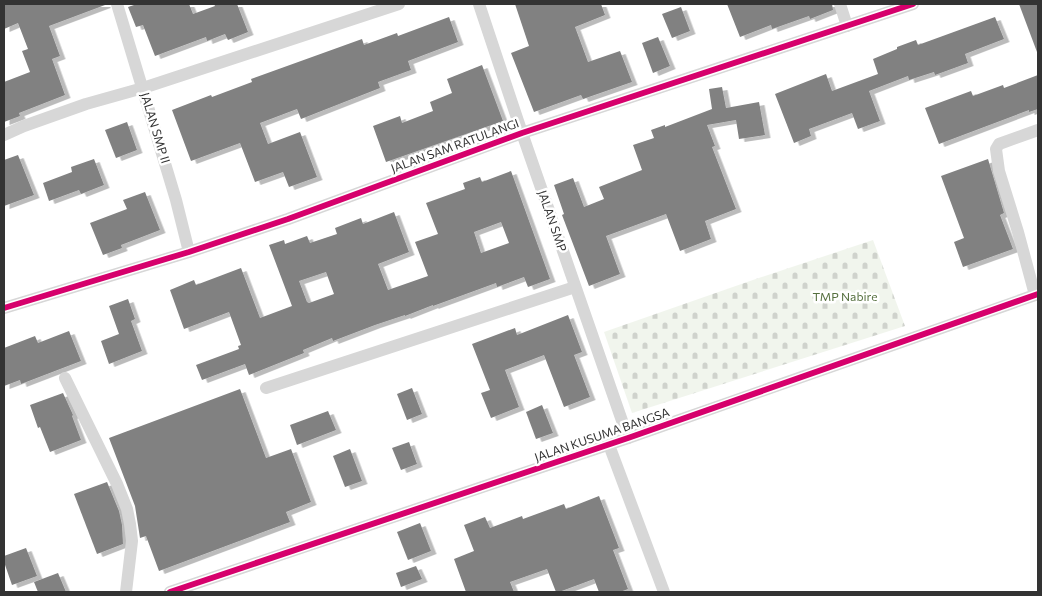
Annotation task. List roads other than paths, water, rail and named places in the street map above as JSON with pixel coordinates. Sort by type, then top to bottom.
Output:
[{"type":"street","name":"JALAN SMP II","points":[[117,4],[176,200],[189,252]]},
{"type":"street","points":[[4,135],[86,104],[143,88],[399,4]]},
{"type":"street","name":"JALAN SMP","points":[[479,4],[628,438]]},
{"type":"street","points":[[840,4],[847,26]]},
{"type":"street","name":"JALAN SAM RATULANGI","points":[[4,308],[189,252],[288,219],[522,133],[913,4]]},
{"type":"street","points":[[1036,294],[999,171],[996,149],[999,144],[1038,130]]},
{"type":"street","points":[[266,388],[575,287]]},
{"type":"street","name":"JALAN KUSUMA BANGSA","points":[[170,592],[609,445],[1036,294]]},
{"type":"street","points":[[65,378],[118,484],[127,509],[132,541],[126,592]]},
{"type":"street","points":[[609,445],[664,592]]},
{"type":"park label","name":"TMP Nabire","points":[[845,297]]}]
